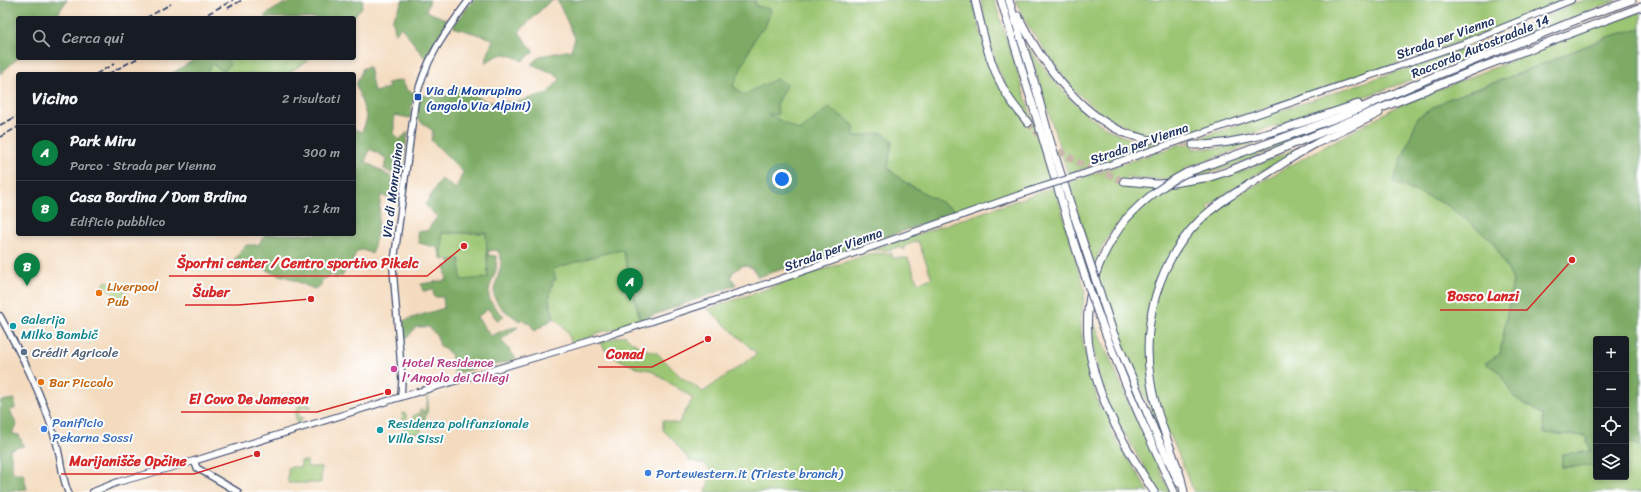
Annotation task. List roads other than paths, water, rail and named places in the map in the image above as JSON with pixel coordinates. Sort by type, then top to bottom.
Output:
[{"type":"highway","points":[[975,0],[983,35],[994,69],[1009,98],[1028,123]]},
{"type":"highway","points":[[1001,0],[1068,222],[1106,336],[1121,376],[1184,492]]},
{"type":"highway","points":[[1010,0],[1034,46],[1054,73],[1075,97],[1088,109],[1112,126],[1123,132],[1150,140]]},
{"type":"highway","points":[[1010,0],[1075,218],[1113,332],[1174,492]]},
{"type":"highway","name":"Raccordo Autostradale 14","points":[[1396,92],[1584,17],[1632,0]]},
{"type":"highway","name":"Raccordo Autostradale 14","points":[[1409,96],[1641,7]]},
{"type":"highway","points":[[1193,145],[1224,144],[1259,135],[1396,92]]},
{"type":"highway","points":[[1154,492],[1125,444],[1106,406],[1096,379],[1088,342],[1087,318],[1093,279],[1112,237],[1143,201],[1156,190],[1186,173],[1342,116],[1396,92]]},
{"type":"highway","points":[[1124,181],[1157,184],[1191,180],[1223,173],[1409,96]]},
{"type":"highway","points":[[1184,492],[1181,478],[1153,396],[1148,347],[1154,306],[1162,276],[1175,251],[1199,221],[1238,191],[1316,144],[1400,103],[1409,96]]},
{"type":"main road","name":"Via di Monrupino","points":[[401,397],[402,380],[393,269],[415,103],[421,77],[430,58],[439,41],[469,0]]},
{"type":"main road","name":"Strada per Vienna","points":[[93,492],[118,482],[194,461],[401,397],[594,340],[813,268],[1039,188],[1468,42],[1571,0]]},
{"type":"main road","points":[[0,316],[41,396],[55,438],[66,492]]},
{"type":"main road","points":[[194,461],[197,468],[238,492]]},
{"type":"tunnel","points":[[1028,123],[1049,144],[1075,161],[1124,181]]},
{"type":"tunnel","points":[[1150,140],[1193,145]]},
{"type":"railway","points":[[204,16],[233,0]]},
{"type":"railway","points":[[228,8],[242,0]]},
{"type":"railway","points":[[150,16],[171,4]]},
{"type":"railway","points":[[112,72],[134,60]]},
{"type":"railway","points":[[100,72],[114,64]]},
{"type":"railway","points":[[0,125],[16,117]]},
{"type":"railway","points":[[0,137],[16,128]]},
{"type":"place","name":"Via di Monrupino (angolo Via Alpini)","points":[[418,97]]},
{"type":"place","name":"Športni center / Centro sportivo Pikelc","points":[[464,246]]},
{"type":"place","name":"Bosco Lanzi","points":[[1572,260]]},
{"type":"place","name":"Casa Bardina / Dom Brdina","points":[[27,286]]},
{"type":"place","name":"Liverpool Pub","points":[[99,293]]},
{"type":"place","name":"Šuber","points":[[311,299]]},
{"type":"place","name":"Park Miru","points":[[630,301]]},
{"type":"place","name":"Galerija Milko Bambič","points":[[13,326]]},
{"type":"place","name":"Conad","points":[[708,339]]},
{"type":"place","name":"Crédit Agricole","points":[[24,352]]},
{"type":"place","name":"Hotel Residence l'Angolo dei Ciliegi","points":[[394,369]]},
{"type":"place","name":"Bar Piccolo","points":[[41,382]]},
{"type":"place","name":"El Covo De Jameson","points":[[388,392]]},
{"type":"place","name":"Panificio Pekarna Sossi","points":[[44,429]]},
{"type":"place","name":"Residenza polifunzionale Villa Sissi","points":[[380,430]]},
{"type":"place","name":"Marijanišče Opčine","points":[[257,454]]},
{"type":"place","name":"Portewestern.it (Trieste branch)","points":[[648,473]]}]
